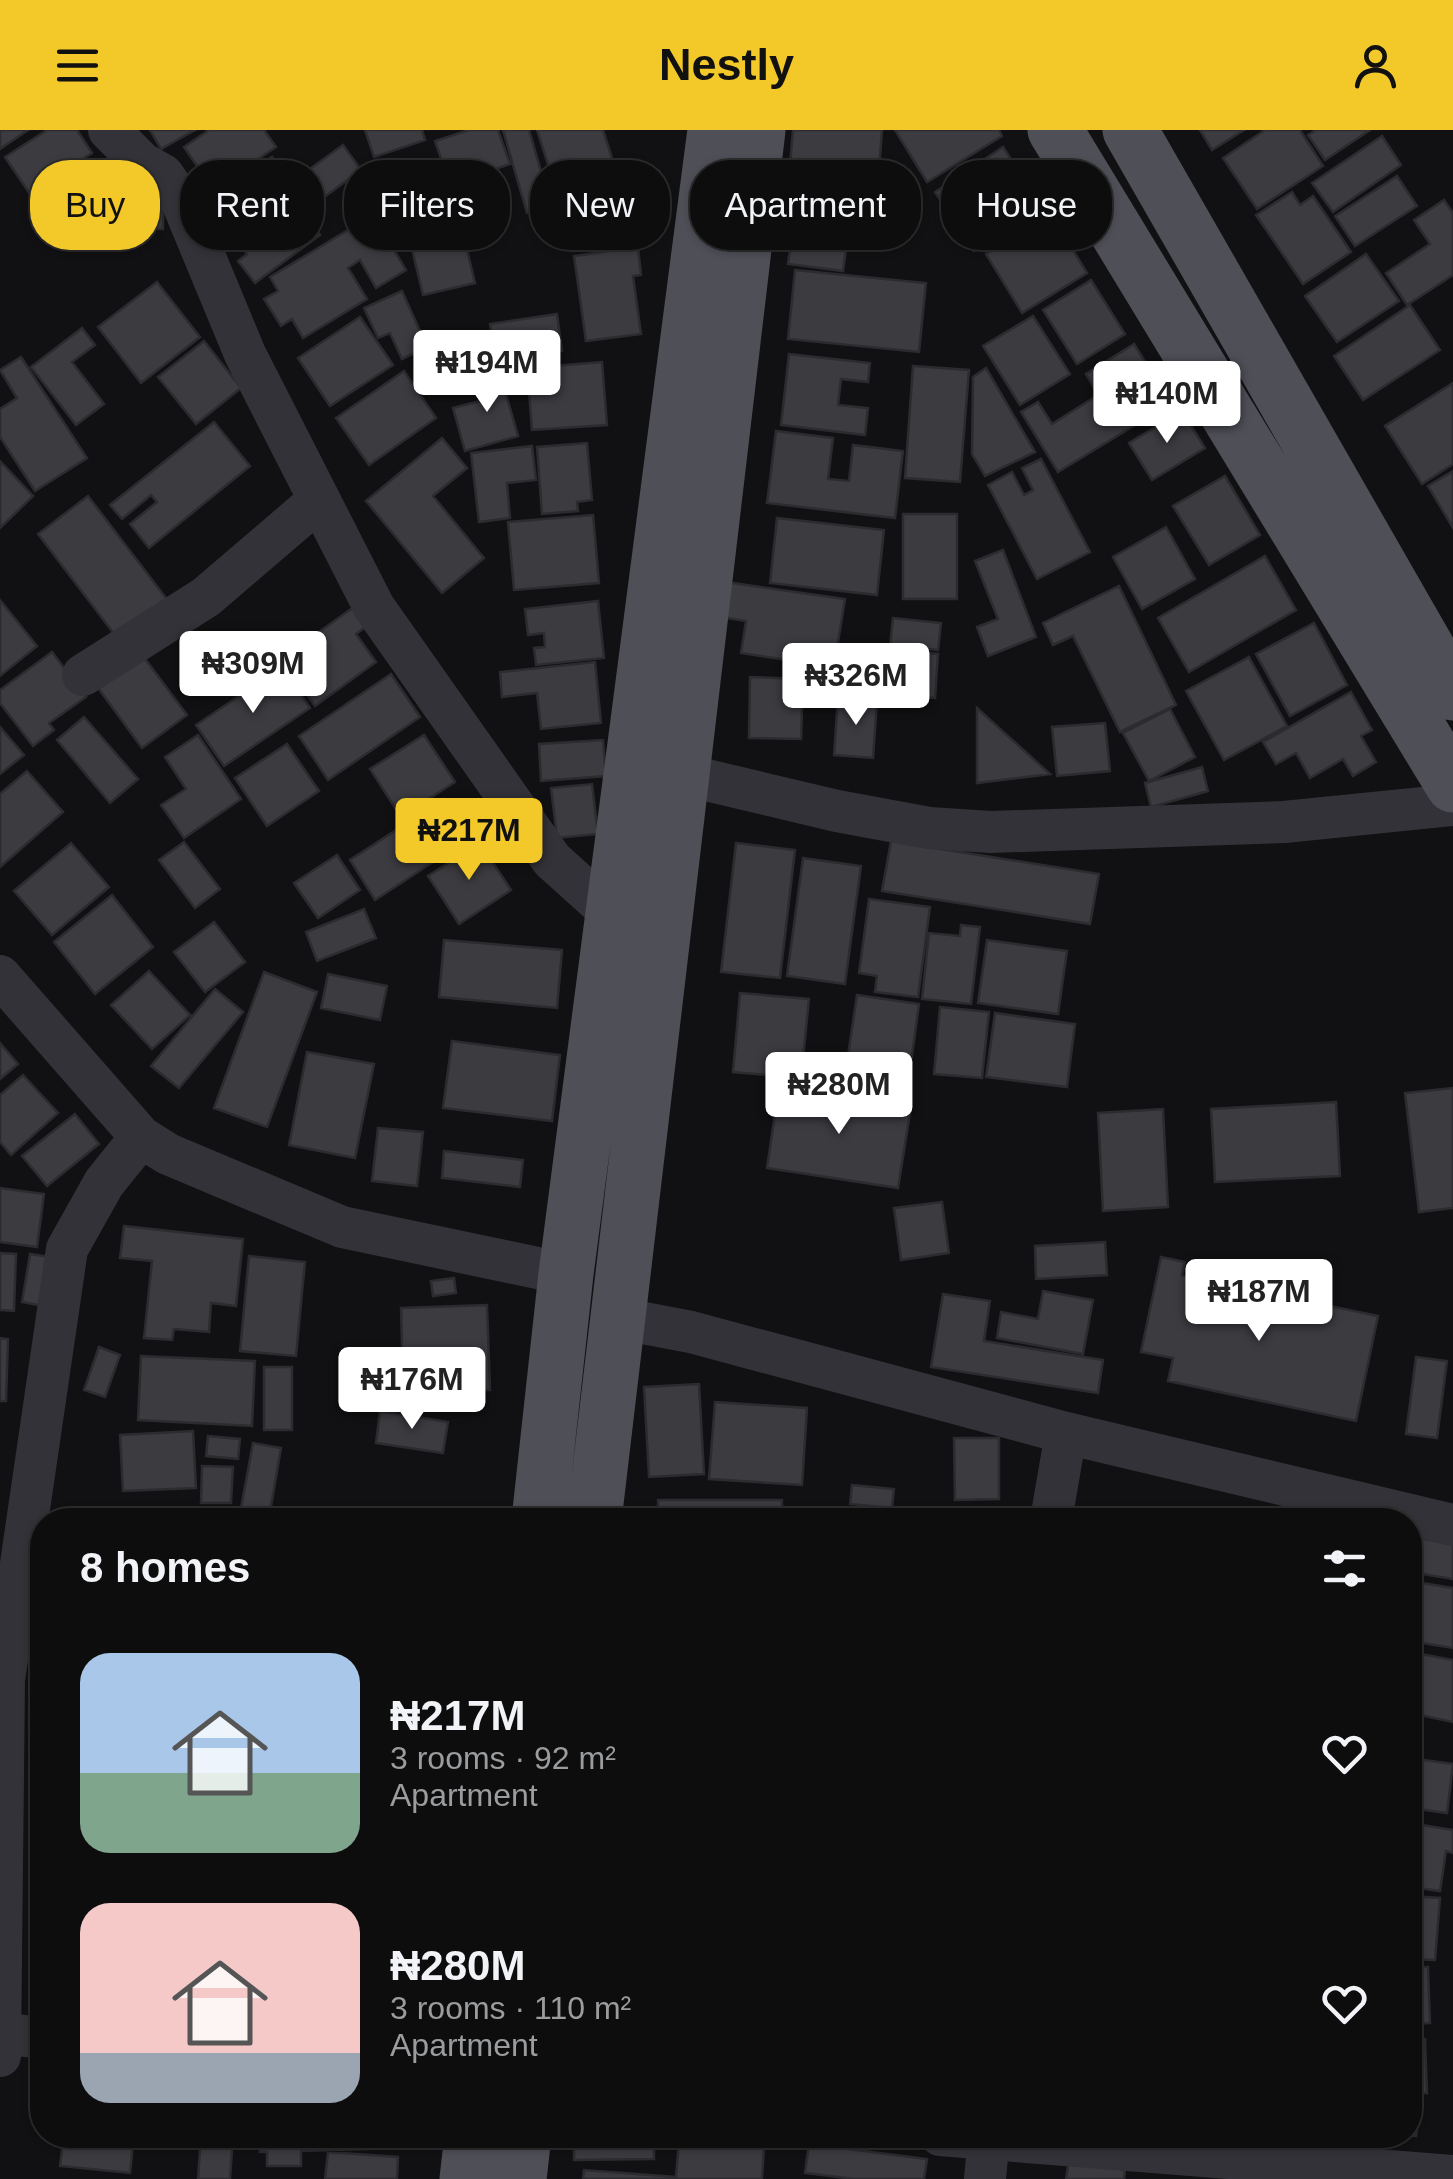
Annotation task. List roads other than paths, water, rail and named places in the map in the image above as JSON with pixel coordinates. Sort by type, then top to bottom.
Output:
[{"type":"main road","points":[[595,1508],[681,774],[710,345],[716,130]]},
{"type":"main road","points":[[541,1508],[566,1274],[613,915],[710,345],[758,130]]},
{"type":"main road","points":[[1055,130],[1453,785]]},
{"type":"main road","points":[[1130,130],[1453,693]]},
{"type":"main road","points":[[467,2179],[471,2148]]},
{"type":"main road","points":[[519,2179],[523,2148]]},
{"type":"street","points":[[109,130],[142,163],[163,175],[182,202],[244,354],[374,607],[552,860],[613,915]]},
{"type":"street","points":[[82,675],[206,597],[318,501]]},
{"type":"street","points":[[681,774],[929,828],[991,832],[1284,822],[1453,806]]},
{"type":"street","points":[[0,976],[141,1137],[168,1154],[342,1227],[566,1274]]},
{"type":"street","points":[[0,2056],[4,1680],[67,1249],[104,1183],[141,1137]]},
{"type":"street","points":[[617,1318],[691,1332],[1066,1433],[1381,1508]]},
{"type":"street","points":[[1054,1508],[1066,1433]]},
{"type":"street","points":[[1422,1518],[1453,1525]]},
{"type":"street","points":[[1,2033],[30,2037]]},
{"type":"street","points":[[987,2151],[1453,2176]]}]
